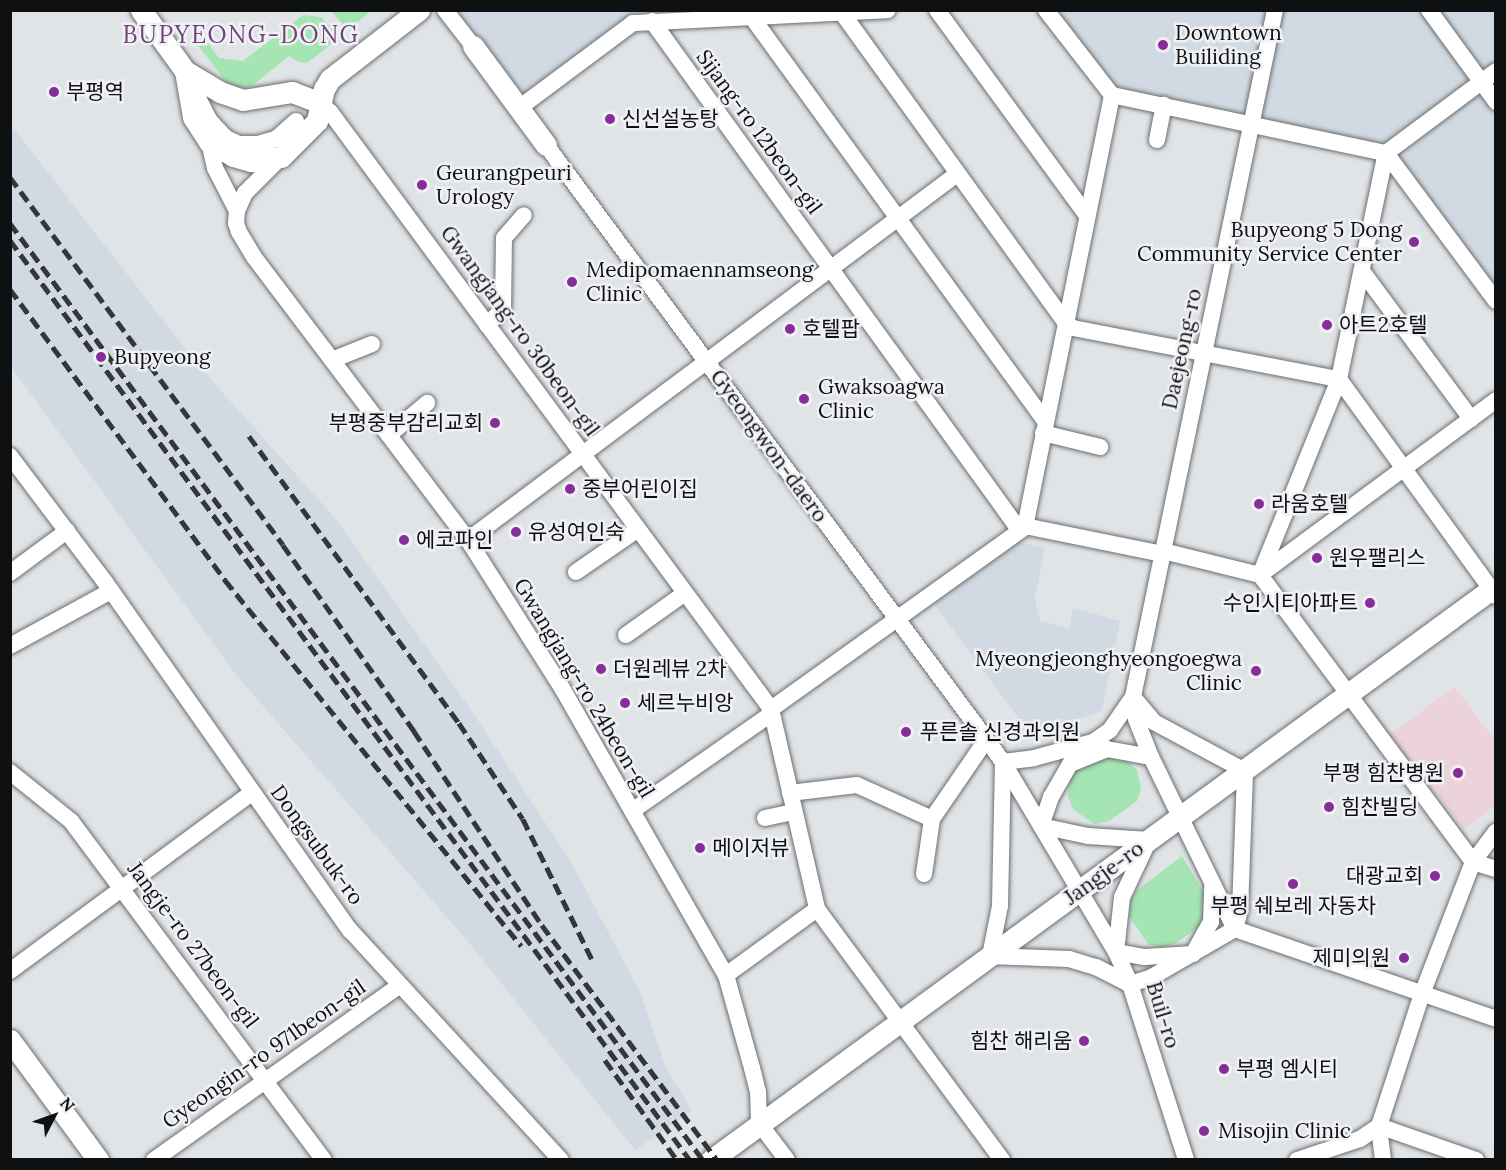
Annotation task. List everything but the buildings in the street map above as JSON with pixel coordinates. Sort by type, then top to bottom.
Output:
[{"type":"main road","points":[[141,10],[185,71],[220,92],[243,100],[292,92],[320,103]]},
{"type":"main road","points":[[185,71],[193,117],[208,142],[234,156],[251,161],[281,156],[317,121],[324,89],[338,71],[419,10]]},
{"type":"main road","name":"Gyeongwon-daero","points":[[473,46],[546,145]]},
{"type":"main road","name":"Jangje-ro","points":[[711,1160],[1494,591]]},
{"type":"main road","points":[[10,1040],[98,1160]]},
{"type":"street","name":"Gyeongwon-daero","points":[[445,10],[473,46]]},
{"type":"street","points":[[458,10],[473,46]]},
{"type":"street","points":[[519,108],[633,17],[652,21],[726,14],[751,16],[888,10]]},
{"type":"street","points":[[937,10],[1087,216]]},
{"type":"street","points":[[1046,10],[1112,94],[1386,153],[1496,301]]},
{"type":"street","name":"Daejeong-ro","points":[[1133,697],[1275,10]]},
{"type":"street","points":[[1429,10],[1496,102]]},
{"type":"street","points":[[840,12],[1065,322],[1073,328],[1339,379],[1494,591]]},
{"type":"street","points":[[751,16],[963,308],[1044,427],[1100,447]]},
{"type":"street","name":"Sijang-ro 12beon-gil","points":[[652,21],[1015,524],[1025,527]]},
{"type":"street","points":[[185,71],[210,121],[233,142],[244,145],[270,141],[288,131],[296,121]]},
{"type":"street","points":[[1260,574],[1339,379],[1386,153],[1496,72]]},
{"type":"street","points":[[633,811],[768,716],[771,709],[1025,527],[1112,94]]},
{"type":"street","name":"Gwangjang-ro 30beon-gil","points":[[320,103],[331,113],[771,709],[816,909],[1002,1160]]},
{"type":"street","points":[[1156,140],[1164,105]]},
{"type":"street","name":"Gwangjang-ro 24beon-gil","points":[[208,142],[215,168],[237,211],[236,223],[242,250],[332,360],[468,540],[562,688],[633,811],[654,854],[726,975],[753,1068],[758,1092],[759,1123]]},
{"type":"street","name":"Gyeongwon-daero","points":[[546,145],[1003,762],[1081,890]]},
{"type":"street","points":[[237,211],[245,193],[254,181],[281,156]]},
{"type":"street","points":[[468,540],[957,174]]},
{"type":"street","points":[[487,325],[503,309],[504,238],[524,215]]},
{"type":"street","points":[[1362,271],[1471,419]]},
{"type":"street","points":[[332,360],[372,344]]},
{"type":"street","points":[[1260,574],[1496,400]]},
{"type":"street","points":[[389,435],[427,403]]},
{"type":"street","name":"Dongsubuk-ro","points":[[10,456],[16,476],[67,531],[350,930],[561,1160]]},
{"type":"street","points":[[1025,527],[1163,552],[1260,574],[1473,862],[1496,869]]},
{"type":"street","points":[[576,572],[638,530]]},
{"type":"street","points":[[10,573],[67,531]]},
{"type":"street","points":[[10,645],[111,591]]},
{"type":"street","points":[[626,635],[685,593]]},
{"type":"street","points":[[1133,697],[1136,719],[1151,757],[1235,929],[1496,1019]]},
{"type":"street","points":[[1133,697],[1154,722],[1245,771],[1240,910],[1235,929],[1150,978],[1130,984],[1096,967],[1069,959],[990,956],[1000,906],[1003,762],[1034,758],[1093,741],[1110,730],[1133,697]]},
{"type":"street","points":[[924,874],[932,819],[986,740]]},
{"type":"street","points":[[1151,757],[1107,749],[1070,764],[1051,797],[1041,826],[1088,836],[1149,840],[1122,897],[1116,952],[1145,957],[1193,954],[1205,938],[1211,922],[1211,876]]},
{"type":"street","name":"Jangje-ro 27beon-gil","points":[[10,772],[71,821],[266,1079],[324,1160]]},
{"type":"street","points":[[790,793],[857,785],[932,819]]},
{"type":"street","points":[[10,971],[251,792]]},
{"type":"street","points":[[765,818],[794,812]]},
{"type":"street","points":[[1383,1160],[1379,1126],[1422,994],[1473,862],[1496,832]]},
{"type":"street","name":"Buil-ro","points":[[1081,890],[1116,952],[1130,984],[1185,1160]]},
{"type":"street","points":[[726,975],[816,909]]},
{"type":"street","name":"Gyeongin-ro 971beon-gil","points":[[154,1160],[400,985]]},
{"type":"street","points":[[759,1123],[787,1160]]},
{"type":"street","points":[[1297,1160],[1360,1138],[1379,1126]]},
{"type":"street","points":[[1379,1126],[1476,1160]]},
{"type":"shaded area","points":[[460,11],[893,11],[633,23],[519,108],[473,46]]},
{"type":"shaded area","points":[[1046,11],[1495,11],[1495,301],[1386,153],[1112,95]]},
{"type":"shaded area","points":[[11,125],[197,364],[335,518],[471,710],[570,860],[641,994],[666,1068],[692,1111],[635,1150],[465,938],[237,676],[11,367]]},
{"type":"shaded area","points":[[1019,542],[1045,548],[1035,598],[1040,621],[1069,628],[1073,608],[1120,621],[1102,711],[1031,735],[934,604]]},
{"type":"shaded area","name":"부평 힘찬병원","points":[[1455,687],[1495,741],[1495,805],[1464,829],[1390,734]]},
{"type":"green space","points":[[331,11],[371,11],[351,28],[346,28]]},
{"type":"green space","points":[[303,15],[321,17],[332,29],[332,42],[307,63],[299,62],[289,56],[251,87],[240,89],[229,86],[191,36],[197,28],[219,58],[243,61]]},
{"type":"green space","points":[[1114,756],[1127,761],[1137,770],[1141,789],[1137,801],[1109,821],[1094,824],[1074,810],[1068,797],[1069,776],[1082,764]]},
{"type":"green space","points":[[1182,856],[1207,898],[1206,918],[1199,927],[1176,943],[1162,948],[1148,944],[1130,918],[1130,903],[1136,891]]},
{"type":"railway","points":[[10,177],[283,545],[414,731],[542,925],[717,1160]]},
{"type":"railway","points":[[10,223],[703,1160]]},
{"type":"railway","points":[[10,240],[690,1160]]},
{"type":"railway","points":[[10,289],[225,580],[521,946]]},
{"type":"railway","points":[[249,436],[459,723],[523,819],[592,959]]},
{"type":"railway","points":[[605,1060],[677,1160]]},
{"type":"place","name":"Downtown Builiding","points":[[1163,45]]},
{"type":"place","name":"부평역","points":[[54,92]]},
{"type":"place","name":"신선설농탕","points":[[610,119]]},
{"type":"place","name":"Geurangpeuri Urology","points":[[422,185]]},
{"type":"place","name":"Bupyeong 5 Dong Community Service Center","points":[[1414,242]]},
{"type":"place","name":"Medipomaennamseong Clinic","points":[[572,282]]},
{"type":"place","name":"아트2호텔","points":[[1327,325]]},
{"type":"place","name":"호텔팝","points":[[790,329]]},
{"type":"place","name":"Bupyeong","points":[[101,357]]},
{"type":"place","name":"Gwaksoagwa Clinic","points":[[804,399]]},
{"type":"place","name":"부평중부감리교회","points":[[495,423]]},
{"type":"place","name":"중부어린이집","points":[[570,489]]},
{"type":"place","name":"라움호텔","points":[[1259,504]]},
{"type":"place","name":"유성여인숙","points":[[516,532]]},
{"type":"place","name":"에코파인","points":[[404,540]]},
{"type":"place","name":"원우팰리스","points":[[1317,558]]},
{"type":"place","name":"수인시티아파트","points":[[1370,603]]},
{"type":"place","name":"더원레뷰 2차","points":[[601,669]]},
{"type":"place","name":"Myeongjeonghyeongoegwa Clinic","points":[[1256,671]]},
{"type":"place","name":"세르누비앙","points":[[625,703]]},
{"type":"place","name":"푸른솔 신경과의원","points":[[906,732]]},
{"type":"place","name":"부평 힘찬병원","points":[[1458,773]]},
{"type":"place","name":"힘찬빌딩","points":[[1329,807]]},
{"type":"place","name":"메이저뷰","points":[[700,848]]},
{"type":"place","name":"대광교회","points":[[1435,876]]},
{"type":"place","name":"부평 쉐보레 자동차","points":[[1293,884]]},
{"type":"place","name":"제미의원","points":[[1404,958]]},
{"type":"place","name":"힘찬 해리움","points":[[1084,1041]]},
{"type":"place","name":"부평 엠시티","points":[[1224,1069]]},
{"type":"place","name":"Misojin Clinic","points":[[1204,1131]]},
{"type":"district","name":"BUPYEONG-DONG","points":[[241,35]]}]
